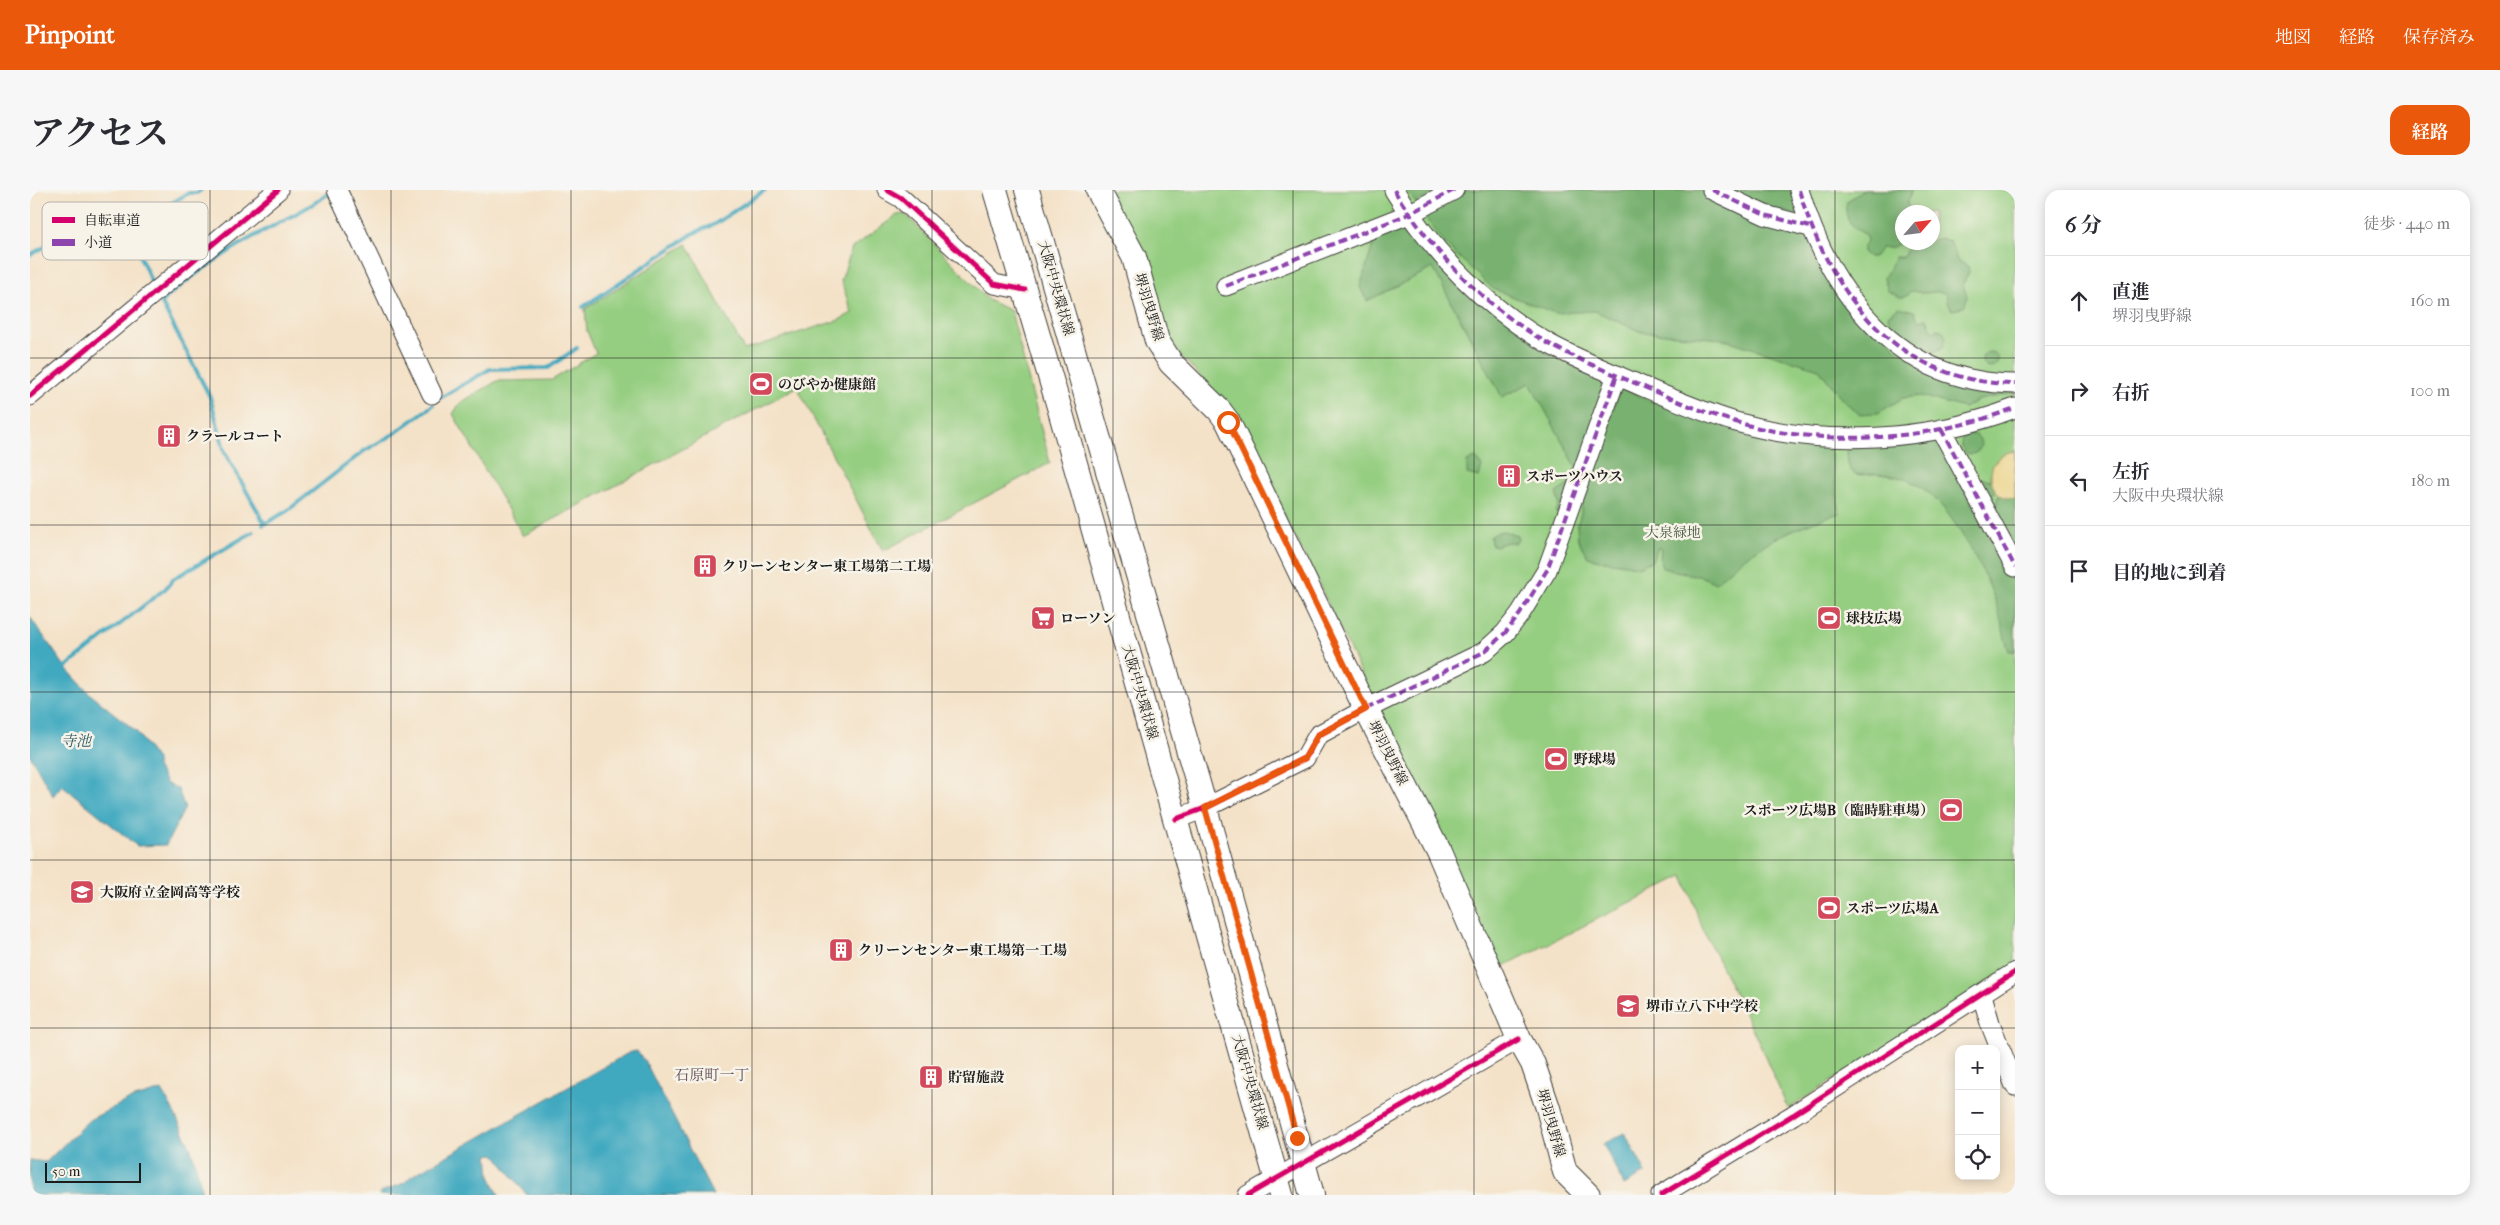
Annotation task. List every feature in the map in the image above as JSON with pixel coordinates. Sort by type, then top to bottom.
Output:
[{"type":"main road","name":"大阪中央環状線","points":[[995,190],[1176,819],[1279,1186]]},
{"type":"main road","name":"大阪中央環状線","points":[[1027,190],[1205,808],[1312,1195]]},
{"type":"main road","name":"堺羽曳野線","points":[[1098,190],[1134,257],[1157,342],[1171,363],[1219,410],[1228,422],[1366,709],[1438,850],[1519,1039],[1533,1064],[1566,1172],[1588,1195]]},
{"type":"street","points":[[208,248],[278,190]]},
{"type":"street","points":[[337,190],[432,394]]},
{"type":"street","points":[[888,190],[902,198],[994,284],[1025,290]]},
{"type":"street","points":[[1394,190],[1409,214],[1469,283],[1504,312],[1551,344],[1617,376],[1713,414],[1766,429],[1837,437],[1887,436],[1941,429],[2015,408]]},
{"type":"street","points":[[1226,286],[1409,214],[1454,190]]},
{"type":"street","points":[[1712,190],[1765,215],[1810,227]]},
{"type":"street","points":[[1799,190],[1810,227],[1827,261],[1847,294],[1862,314],[1892,342],[1923,362],[1954,375],[1998,384],[2015,384]]},
{"type":"street","points":[[30,396],[194,260]]},
{"type":"street","points":[[1176,819],[1205,808],[1305,758],[1318,735],[1366,709],[1484,652],[1505,633],[1520,614],[1547,570],[1617,376]]},
{"type":"street","points":[[1941,429],[2015,567]]},
{"type":"street","points":[[1661,1195],[1793,1115],[2015,972]]},
{"type":"street","points":[[1982,995],[1990,1023],[2015,1086]]},
{"type":"street","points":[[1248,1195],[1279,1186],[1303,1163],[1519,1039]]},
{"type":"green space","name":"大泉緑地","points":[[1109,190],[2015,190],[2015,964],[1788,1109],[1758,1040],[1704,932],[1683,876],[1498,969],[1320,586],[1230,408],[1179,354],[1159,317]]},
{"type":"green space","points":[[1406,190],[1438,190],[1416,203]]},
{"type":"green space","points":[[1467,190],[1701,190],[1756,216],[1806,233],[1898,351],[2015,393],[1979,400],[1963,408],[1921,396],[1903,398],[1878,413],[1859,414],[1842,399],[1819,369],[1723,339],[1641,332],[1595,311],[1555,313],[1493,289],[1447,246],[1424,216]]},
{"type":"green space","points":[[1729,190],[1792,190],[1799,215],[1770,209]]},
{"type":"green space","points":[[1864,190],[1912,190],[1908,205],[1895,205],[1895,246],[1891,248],[1881,248],[1874,257],[1869,257],[1863,252],[1863,247],[1867,241],[1865,234],[1856,229],[1849,221],[1846,212],[1847,201]]},
{"type":"green space","name":"のびやか健康館","points":[[905,214],[988,300],[1011,311],[1050,463],[883,551],[797,387],[523,536],[453,414],[460,403],[497,381],[552,380],[596,353],[587,331],[585,309],[687,244],[744,350],[839,320],[852,313],[841,281],[852,248],[897,215]]},
{"type":"green space","points":[[1404,224],[1543,351],[1608,383],[1578,470],[1530,383],[1502,397],[1433,268],[1367,301],[1360,287],[1376,235]]},
{"type":"green space","points":[[1940,238],[1950,241],[1957,260],[1968,266],[1969,272],[1963,284],[1967,296],[1965,305],[1959,309],[1952,310],[1947,302],[1946,294],[1940,292],[1924,293],[1911,291],[1907,295],[1900,297],[1888,291],[1884,278],[1895,257],[1903,257],[1907,250],[1940,250]]},
{"type":"green space","points":[[1899,307],[1914,311],[1919,320],[1927,318],[1933,331],[1938,329],[1943,331],[1946,337],[1943,348],[1928,352],[1915,348],[1890,330],[1888,315]]},
{"type":"green space","points":[[1987,352],[1993,352],[1998,357],[1996,366],[1987,368],[1982,363],[1982,357]]},
{"type":"green space","points":[[1621,388],[1668,408],[1715,423],[1829,443],[1840,513],[1806,525],[1773,540],[1743,559],[1716,583],[1702,577],[1662,568],[1660,559],[1661,547],[1658,547],[1652,561],[1638,567],[1588,557],[1578,540],[1577,526],[1581,513],[1582,487]]},
{"type":"green space","points":[[1971,434],[1978,437],[1981,444],[1978,451],[1971,454],[1964,451],[1961,444],[1964,437]]},
{"type":"green space","points":[[1937,437],[2015,585],[2015,651],[2009,651],[1997,606],[1970,547],[1941,505],[1925,490],[1905,479],[1875,474],[1856,474],[1849,466],[1847,458],[1848,447],[1893,446]]},
{"type":"green space","points":[[1475,458],[1482,467],[1479,477],[1467,474],[1467,462]]},
{"type":"green space","points":[[1983,478],[1994,481],[1997,490],[1990,497],[1978,487]]},
{"type":"green space","points":[[1571,483],[1560,513],[1556,513],[1559,503],[1556,493]]},
{"type":"green space","points":[[2004,493],[2015,493],[2015,553],[2009,543],[2010,538],[1994,508],[1998,496]]},
{"type":"green space","points":[[1504,531],[1517,536],[1518,540],[1516,543],[1508,542],[1495,546],[1491,544],[1490,537]]},
{"type":"sand","points":[[2015,451],[2015,499],[2005,497],[1997,492],[1991,476],[1992,468],[1997,460],[2004,454]]},
{"type":"water","name":"寺池","points":[[30,617],[66,668],[90,694],[136,731],[157,760],[157,767],[167,784],[178,789],[185,808],[166,845],[137,846],[62,785],[53,796],[30,755]]},
{"type":"water","points":[[637,1051],[646,1063],[713,1195],[527,1195],[495,1154],[488,1155],[490,1176],[499,1195],[379,1195],[381,1192],[404,1183],[413,1175],[630,1052]]},
{"type":"water","points":[[162,1090],[192,1152],[202,1195],[30,1195],[30,1160],[46,1162],[89,1120],[128,1100]]},
{"type":"water","points":[[1625,1133],[1646,1173],[1624,1185],[1603,1144]]},
{"type":"waterway","points":[[173,202],[189,193],[197,193],[201,190]]},
{"type":"waterway","points":[[583,307],[694,233],[715,224],[765,190]]},
{"type":"waterway","points":[[161,302],[186,281],[229,251],[309,207],[329,193]]},
{"type":"waterway","points":[[30,255],[42,248]]},
{"type":"waterway","points":[[142,260],[151,281]]},
{"type":"waterway","points":[[162,304],[210,397],[225,453],[265,524]]},
{"type":"waterway","points":[[440,398],[490,369],[548,368],[577,348]]},
{"type":"waterway","points":[[263,525],[287,511],[364,451],[394,434],[433,405]]},
{"type":"waterway","points":[[66,667],[166,588],[173,579],[253,532]]},
{"type":"marked path","points":[[1394,190],[1409,213],[1444,257],[1483,296],[1527,331],[1583,361],[1711,414],[1770,430],[1841,438],[1912,434],[1948,428],[2015,408]]},
{"type":"marked path","points":[[1226,286],[1409,214],[1454,190]]},
{"type":"marked path","points":[[1712,190],[1765,215],[1810,227]]},
{"type":"marked path","points":[[1799,190],[1812,228],[1829,264],[1850,297],[1874,326],[1903,350],[1936,368],[1973,380],[2015,384]]},
{"type":"marked path","points":[[1366,709],[1484,652],[1505,633],[1520,614],[1547,570],[1617,375]]},
{"type":"marked path","points":[[1941,429],[2015,567]]},
{"type":"cycle path","points":[[208,248],[278,190]]},
{"type":"cycle path","points":[[887,190],[901,198],[994,284],[1025,290]]},
{"type":"cycle path","points":[[30,396],[194,260]]},
{"type":"cycle path","points":[[1176,819],[1205,808],[1305,758],[1318,735],[1366,709]]},
{"type":"cycle path","points":[[1661,1195],[1793,1115],[2015,972]]},
{"type":"cycle path","points":[[1248,1195],[1519,1039]]},
{"type":"place","name":"のびやか健康館","points":[[761,384]]},
{"type":"place","name":"クラールコート","points":[[169,436]]},
{"type":"place","name":"スポーツハウス","points":[[1509,476]]},
{"type":"place","name":"クリーンセンター東工場第二工場","points":[[705,566]]},
{"type":"place","name":"ローソン","points":[[1043,618]]},
{"type":"place","name":"球技広場","points":[[1829,618]]},
{"type":"place","name":"野球場","points":[[1556,759]]},
{"type":"place","name":"スポーツ広場B（臨時駐車場）","points":[[1951,810]]},
{"type":"place","name":"大阪府立金岡高等学校","points":[[82,892]]},
{"type":"place","name":"スポーツ広場A","points":[[1829,908]]},
{"type":"place","name":"クリーンセンター東工場第一工場","points":[[841,950]]},
{"type":"place","name":"堺市立八下中学校","points":[[1628,1006]]},
{"type":"place","name":"貯留施設","points":[[931,1077]]},
{"type":"district","name":"石原町一丁","points":[[712,1075]]},
{"type":"route","points":[[1228,422],[1366,709],[1318,735],[1305,758],[1205,808],[1297,1138]]}]
